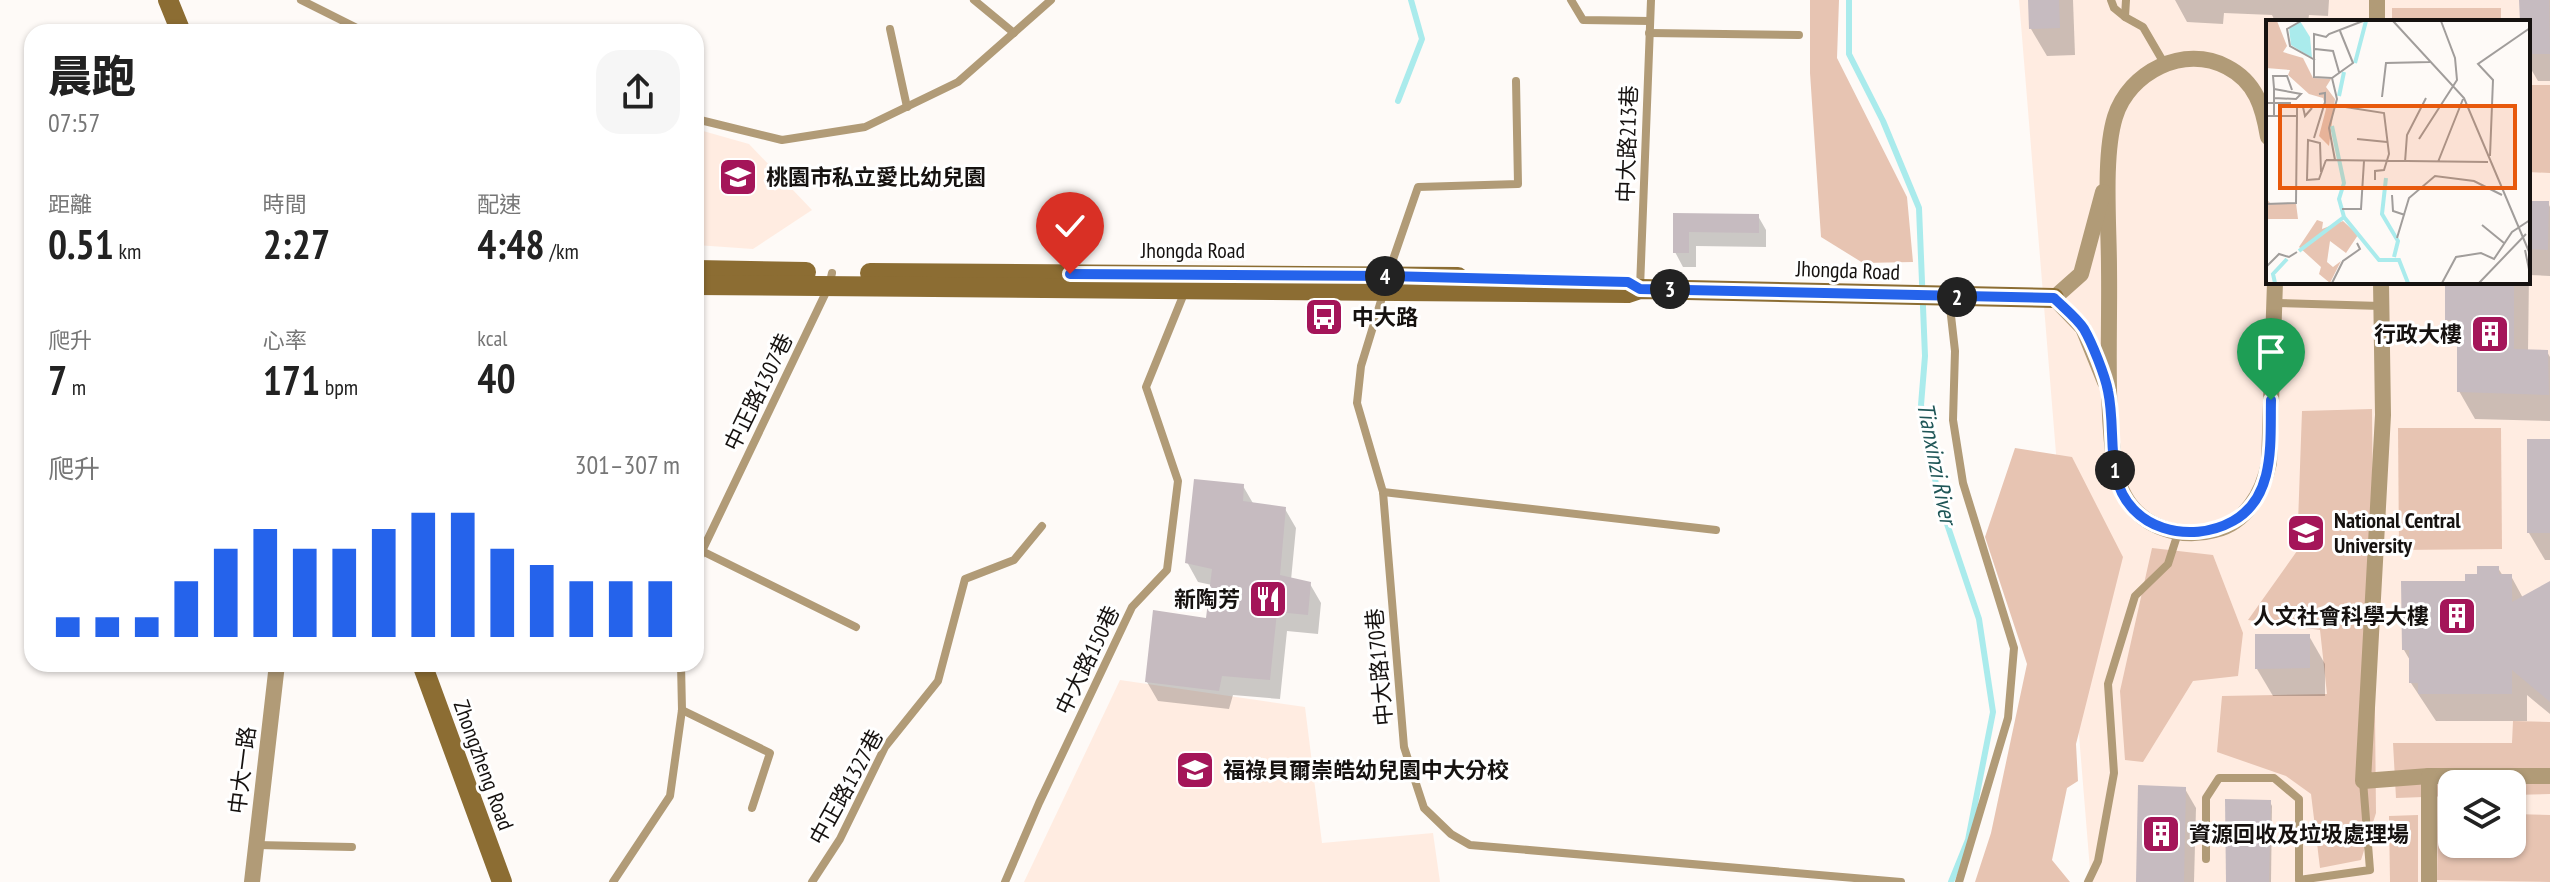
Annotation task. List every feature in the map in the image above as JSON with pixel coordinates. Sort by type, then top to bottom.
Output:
[{"type":"street","points":[[168,0],[178,24]]},
{"type":"street","points":[[2266,126],[2262,103],[2251,87],[2227,67],[2200,59],[2164,63],[2127,90],[2114,118],[2108,171],[2108,390],[2116,479],[2131,506],[2152,524],[2178,533],[2217,530],[2240,517],[2252,505],[2265,482],[2269,463],[2275,284]]},
{"type":"street","points":[[2108,171],[2081,274],[2054,298],[2083,328],[2108,390]]},
{"type":"street","points":[[704,271],[831,280]]},
{"type":"street","points":[[704,285],[831,280]]},
{"type":"street","name":"Jhongda Road","points":[[831,280],[1386,283],[1628,293],[1640,289],[2054,298]]},
{"type":"street","points":[[2381,284],[2383,415],[2363,781],[2429,776],[2550,776]]},
{"type":"street","name":"中大一路","points":[[252,882],[276,672]]},
{"type":"street","name":"Zhongzheng Road","points":[[425,672],[502,882]]},
{"type":"street","points":[[2429,776],[2429,882]]},
{"type":"lane","points":[[301,0],[349,24]]},
{"type":"lane","points":[[974,0],[1014,33]]},
{"type":"lane","points":[[704,121],[782,140],[865,127],[958,82],[1051,0]]},
{"type":"lane","points":[[1571,0],[1583,20],[1650,21]]},
{"type":"lane","name":"中大路213巷","points":[[1640,289],[1651,0]]},
{"type":"lane","points":[[2111,0],[2114,8],[2143,27],[2164,63]]},
{"type":"lane","points":[[2125,17],[2126,0]]},
{"type":"lane","points":[[890,29],[907,107]]},
{"type":"lane","points":[[1649,33],[1799,35]]},
{"type":"lane","name":"中大路170巷","points":[[1516,81],[1518,184],[1418,187],[1361,366],[1357,403],[1383,492],[1404,747],[1424,808],[1451,834],[1470,845],[1901,882]]},
{"type":"lane","name":"中正路1307巷","points":[[704,547],[831,280]]},
{"type":"lane","name":"中大路150巷","points":[[1005,882],[1132,607],[1167,570],[1178,481],[1146,387],[1187,283]]},
{"type":"lane","points":[[1944,297],[1955,351],[1953,420],[1963,483],[2014,648],[2008,718],[1959,882]]},
{"type":"lane","points":[[2274,303],[2381,306]]},
{"type":"lane","points":[[1383,492],[1716,530]]},
{"type":"lane","name":"中正路1327巷","points":[[812,882],[840,839],[885,747],[938,681],[965,579],[1014,560],[1042,526]]},
{"type":"lane","points":[[2088,882],[2098,861],[2114,773],[2108,684],[2135,596],[2168,564],[2178,533]]},
{"type":"lane","points":[[704,552],[856,627]]},
{"type":"lane","points":[[613,882],[670,796],[682,710],[681,672]]},
{"type":"lane","points":[[682,710],[770,753],[752,808]]},
{"type":"lane","points":[[2206,859],[2206,798],[2219,778],[2274,778],[2299,799],[2299,880],[2370,870],[2363,781]]},
{"type":"lane","points":[[255,845],[352,847]]},
{"type":"shaded area","points":[[1810,0],[1839,0],[1837,58],[1907,197],[1913,262],[1863,263],[1821,237],[1810,73]]},
{"type":"shaded area","name":"National Central University","points":[[2019,0],[2550,0],[2550,882],[2091,882]]},
{"type":"shaded area","points":[[2392,8],[2501,8],[2501,20],[2392,20]]},
{"type":"shaded area","points":[[2530,85],[2550,85],[2550,173],[2530,172]]},
{"type":"shaded area","name":"桃園市私立愛比幼兒園","points":[[704,131],[749,144],[812,210],[753,249],[704,246]]},
{"type":"shaded area","points":[[2372,409],[2376,813],[2361,860],[2320,868],[2311,794],[2286,776],[2217,752],[2222,696],[2327,694],[2320,630],[2248,620],[2297,551],[2302,411]]},
{"type":"shaded area","points":[[2398,428],[2501,428],[2502,549],[2399,550]]},
{"type":"shaded area","points":[[2015,448],[2072,457],[2123,557],[2076,744],[2078,781],[2067,788],[2052,860],[2070,882],[1975,882],[1991,833],[2027,664],[1985,537]]},
{"type":"shaded area","points":[[2152,548],[2213,555],[2243,633],[2238,676],[2193,681],[2143,762],[2125,760],[2120,691]]},
{"type":"shaded area","name":"福祿貝爾崇皓幼兒園中大分校","points":[[1120,680],[1305,707],[1322,843],[1433,833],[1440,882],[1024,882]]},
{"type":"shaded area","points":[[2513,721],[2550,722],[2550,794],[2526,795],[2526,770],[2438,770],[2438,796],[2396,798],[2393,743],[2512,743]]},
{"type":"shaded area","points":[[2438,811],[2438,858],[2526,858],[2526,814],[2550,815],[2550,882],[2437,880]]},
{"type":"shaded area","points":[[2418,815],[2418,882],[2390,882],[2389,816]]},
{"type":"building","points":[[2028,0],[2059,0],[2060,28],[2029,29]]},
{"type":"building","points":[[2519,0],[2549,0],[2550,54],[2530,54],[2530,20],[2520,20]]},
{"type":"building","points":[[2530,201],[2549,201],[2548,250],[2530,249]]},
{"type":"building","points":[[1673,213],[1759,214],[1759,233],[1689,232],[1689,253],[1673,253]]},
{"type":"building","name":"行政大樓","points":[[2445,284],[2514,284],[2514,349],[2548,350],[2549,395],[2457,392],[2457,320],[2445,320]]},
{"type":"building","points":[[2527,439],[2550,439],[2550,533],[2527,533]]},
{"type":"building","points":[[1194,479],[1244,484],[1243,501],[1286,507],[1280,575],[1311,582],[1308,615],[1277,612],[1270,680],[1222,676],[1219,691],[1145,682],[1153,610],[1206,618],[1212,569],[1185,563]]},
{"type":"building","name":"人文社會科學大樓","points":[[2477,566],[2499,566],[2499,574],[2512,574],[2512,602],[2550,581],[2550,702],[2512,670],[2512,694],[2418,694],[2418,683],[2409,683],[2409,650],[2402,650],[2401,581],[2465,581],[2465,574],[2477,574]]},
{"type":"building","points":[[2255,634],[2310,634],[2310,668],[2255,669]]},
{"type":"building","name":"資源回收及垃圾處理場","points":[[2138,785],[2186,787],[2184,882],[2136,882]]},
{"type":"building","points":[[2225,799],[2271,800],[2269,882],[2226,882]]},
{"type":"waterway","points":[[1398,101],[1422,39],[1411,0]]},
{"type":"waterway","name":"Tianxinzi River","points":[[1849,0],[1849,54],[1883,121],[1919,208],[1925,356],[1921,405],[1939,500],[1979,619],[1993,712],[1968,840],[1951,882]]},
{"type":"place","name":"桃園市私立愛比幼兒園","points":[[738,177]]},
{"type":"place","name":"中大路","points":[[1324,317]]},
{"type":"place","name":"行政大樓","points":[[2490,334]]},
{"type":"place","name":"National Central University","points":[[2306,533]]},
{"type":"place","name":"新陶芳","points":[[1268,599]]},
{"type":"place","name":"人文社會科學大樓","points":[[2457,616]]},
{"type":"place","name":"福祿貝爾崇皓幼兒園中大分校","points":[[1195,770]]},
{"type":"place","name":"資源回收及垃圾處理場","points":[[2161,834]]},
{"type":"route","points":[[1070,274],[1387,276],[1628,282],[1640,289],[2054,298],[2083,328],[2108,390],[2116,479],[2131,506],[2152,524],[2178,533],[2217,530],[2240,517],[2252,505],[2265,482],[2269,463],[2271,400]]}]
